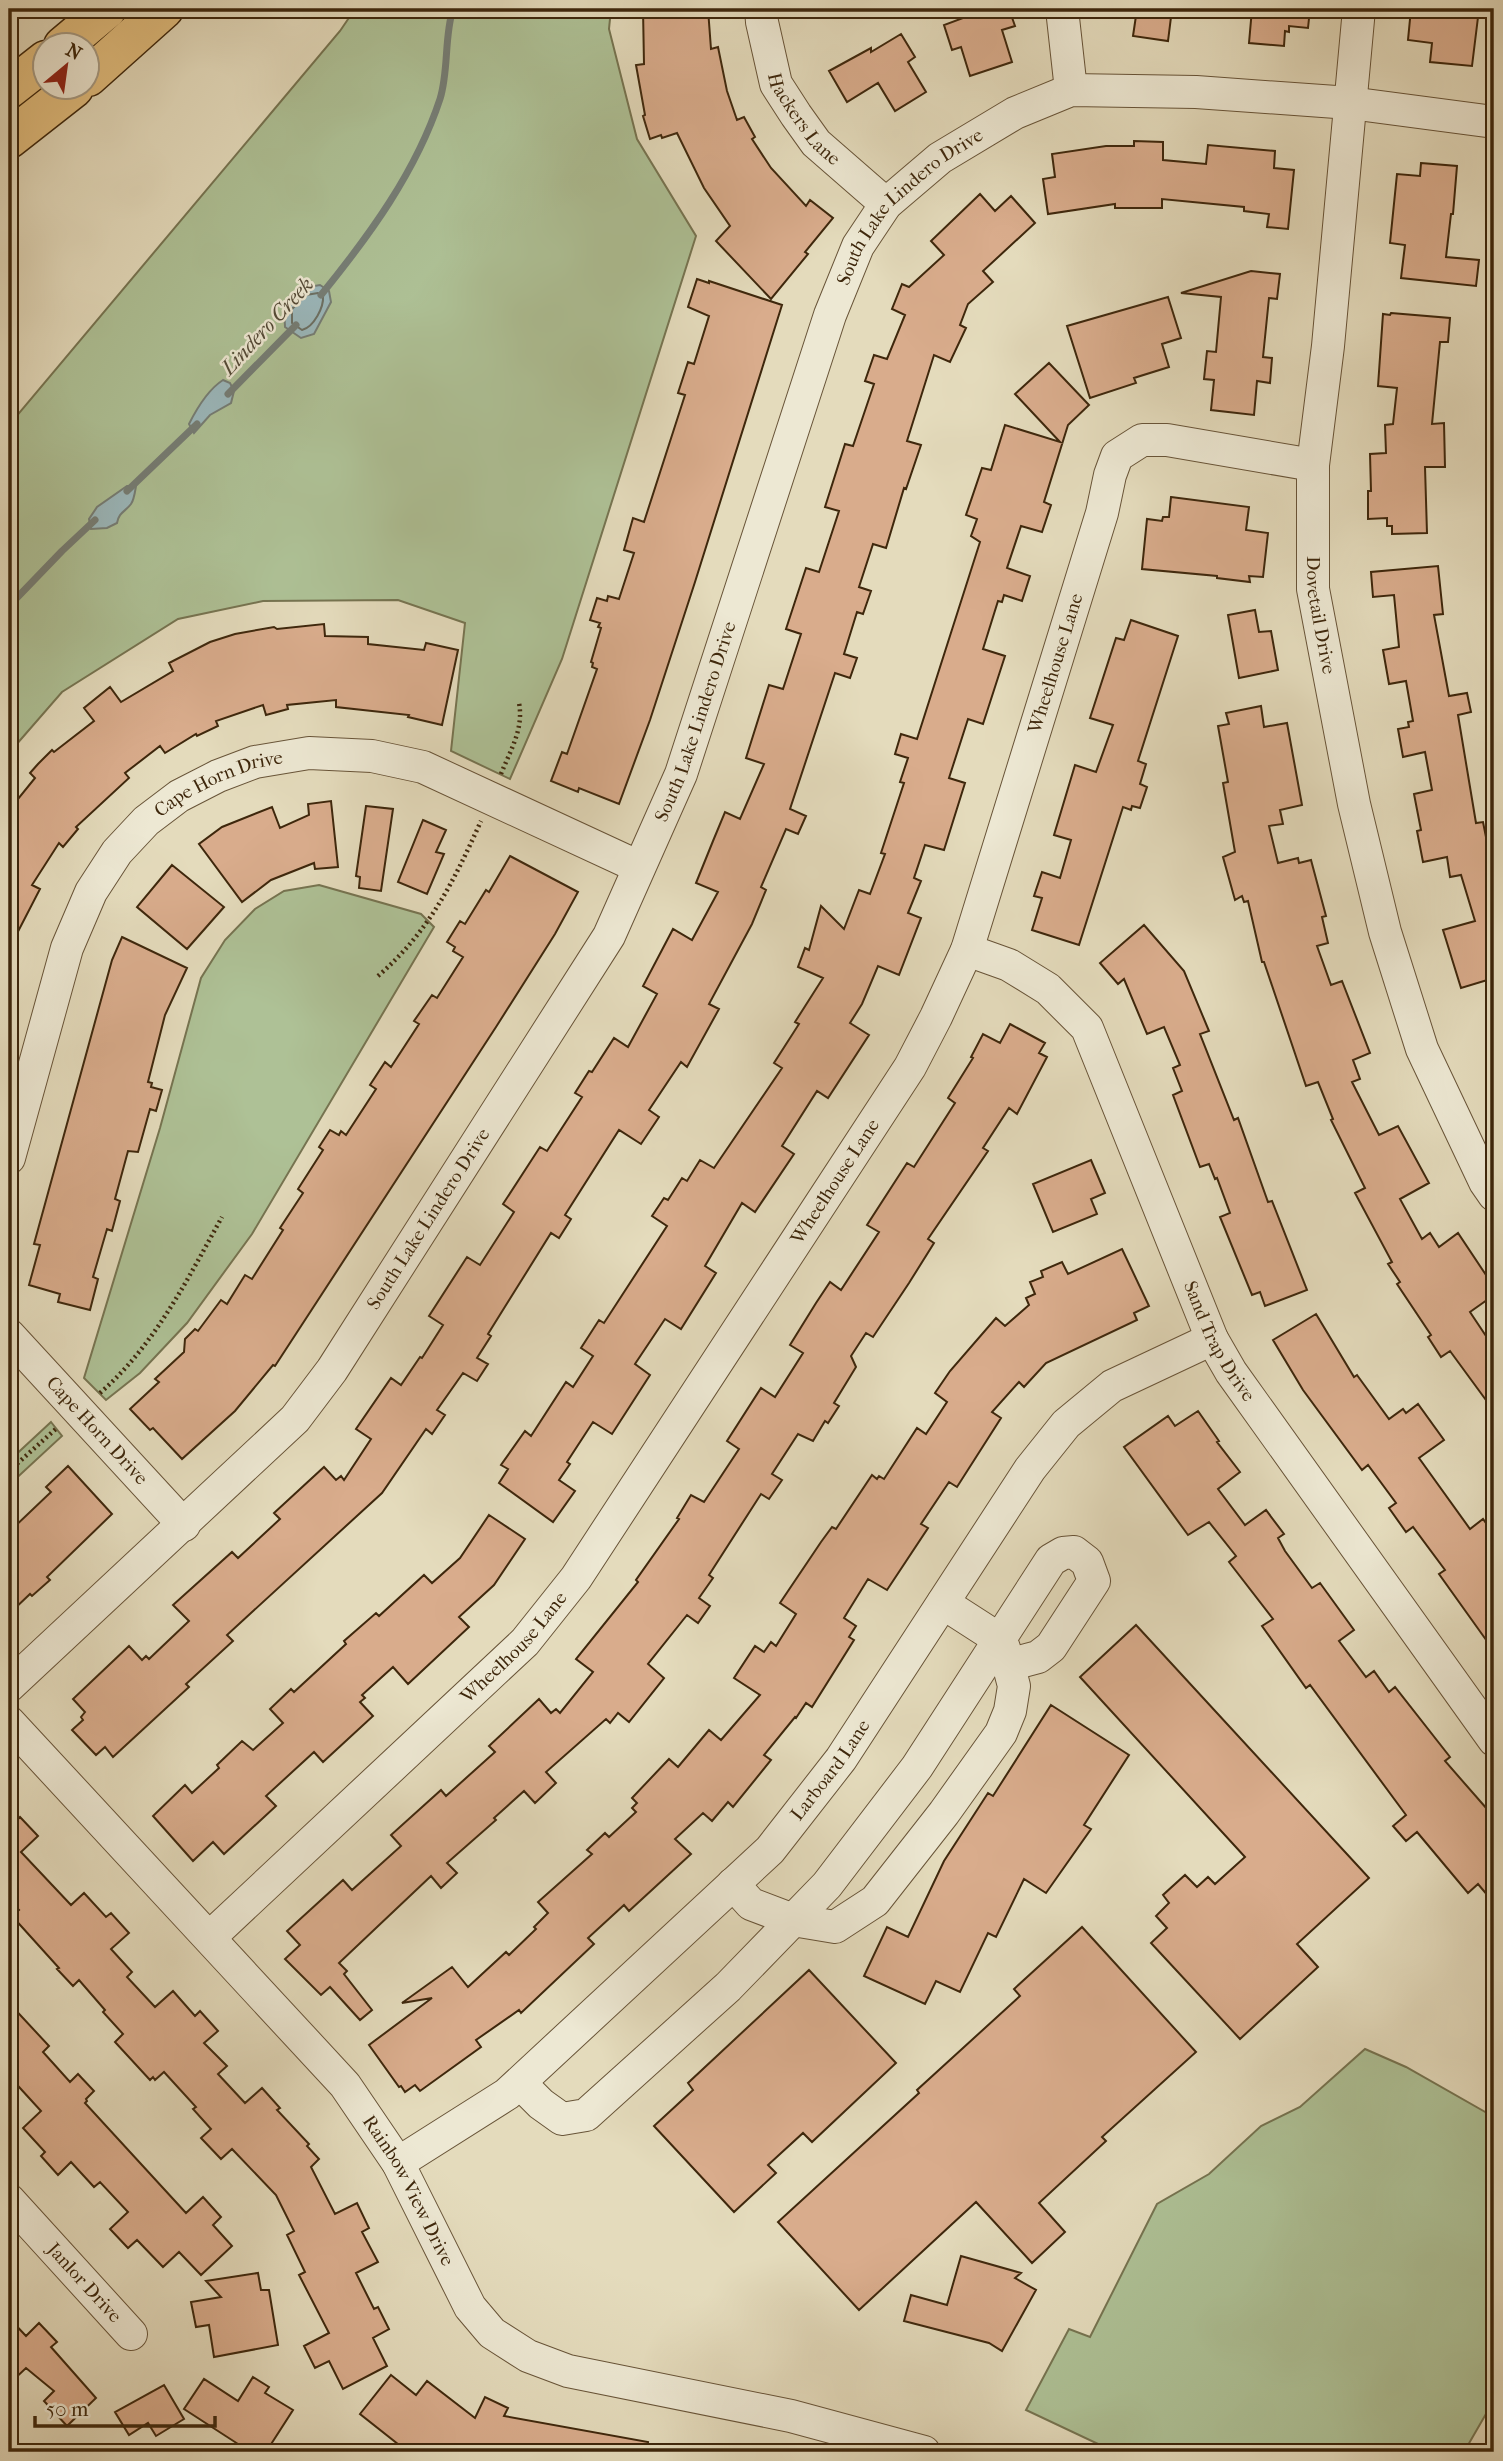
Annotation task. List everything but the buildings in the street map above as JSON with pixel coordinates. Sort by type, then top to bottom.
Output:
[{"type":"main road","points":[[80,32],[107,9]]},
{"type":"main road","points":[[102,64],[164,9]]},
{"type":"main road","points":[[9,89],[32,71]]},
{"type":"main road","points":[[9,139],[56,102]]},
{"type":"street","name":"Hackers Lane","points":[[761,9],[776,84],[816,144],[886,204]]},
{"type":"street","points":[[1062,9],[1071,90]]},
{"type":"street","name":"Dovetail Drive","points":[[1359,9],[1328,346],[1313,465],[1312,589],[1353,804],[1385,932],[1422,1049],[1485,1182],[1494,1195]]},
{"type":"street","name":"South Lake Lindero Drive","points":[[9,1686],[295,1419],[332,1370],[609,936],[681,774],[830,315],[858,246],[886,204],[940,158],[1015,113],[1071,90],[1196,92],[1350,103],[1494,122]]},
{"type":"street","name":"Wheelhouse Lane","points":[[210,1937],[525,1642],[576,1578],[910,1067],[967,950],[1102,513],[1117,456],[1142,440],[1167,440],[1313,465]]},
{"type":"street","name":"Cape Horn Drive","points":[[9,1158],[67,948],[91,892],[117,852],[146,821],[179,796],[218,776],[254,762],[309,753],[372,756],[424,767],[639,867]]},
{"type":"street","name":"Sand Trap Drive","points":[[967,950],[1009,965],[1048,989],[1087,1028],[1212,1339],[1231,1372],[1494,1740]]},
{"type":"street","name":"Cape Horn Drive","points":[[9,1335],[184,1525]]},
{"type":"street","name":"Larboard Lane","points":[[398,2163],[507,2094],[769,1850],[841,1759],[1030,1469],[1066,1424],[1112,1386],[1212,1339]]},
{"type":"street","points":[[733,1884],[751,1904],[793,1920],[835,1927],[875,1901],[944,1813],[1001,1733],[1010,1711],[1014,1686],[1003,1654],[988,1632],[943,1603]]},
{"type":"street","points":[[520,2082],[541,2104],[562,2119],[586,2115],[728,1987],[827,1885],[1003,1654]]},
{"type":"street","name":"Rainbow View Drive","points":[[9,1722],[345,2085],[398,2163],[470,2307],[492,2333],[528,2356],[568,2371],[791,2416],[924,2452]]},
{"type":"street","name":"Janlor Drive","points":[[9,2200],[131,2334]]},
{"type":"path","points":[[378,976],[401,955],[431,918],[457,875],[519,730],[519,703]]},
{"type":"path","points":[[9,1471],[126,1369],[150,1340],[222,1217]]},
{"type":"green space","points":[[355,9],[611,9],[609,29],[637,139],[696,236],[562,659],[510,779],[451,751],[465,623],[398,600],[263,601],[178,619],[62,692],[9,753],[9,425],[340,31]]},
{"type":"green space","points":[[319,885],[421,914],[434,927],[252,1234],[187,1323],[140,1373],[106,1400],[84,1378],[160,1128],[201,978],[225,940],[255,909],[284,891]]},
{"type":"green space","points":[[51,1422],[62,1436],[9,1485],[9,1461]]},
{"type":"green space","points":[[1365,2049],[1406,2067],[1494,2117],[1494,2400],[1464,2452],[1115,2452],[1026,2410],[1069,2329],[1090,2337],[1157,2204],[1209,2174],[1261,2126],[1300,2107]]},
{"type":"water","points":[[320,285],[329,291],[331,302],[314,334],[301,338],[285,327],[284,307],[303,288]]},
{"type":"water","points":[[223,380],[230,383],[234,391],[231,403],[210,415],[194,433],[189,424],[192,418],[208,394]]},
{"type":"water","points":[[127,486],[136,486],[134,498],[117,523],[107,528],[91,529],[89,519],[97,507]]},
{"type":"waterway","name":"Lindero Creek","points":[[321,295],[390,202],[418,152],[443,88],[448,31],[453,9]]},
{"type":"waterway","name":"Lindero Creek","points":[[228,394],[296,325]]},
{"type":"waterway","name":"Lindero Creek","points":[[127,491],[197,424]]},
{"type":"waterway","name":"Lindero Creek","points":[[9,606],[95,520]]}]
